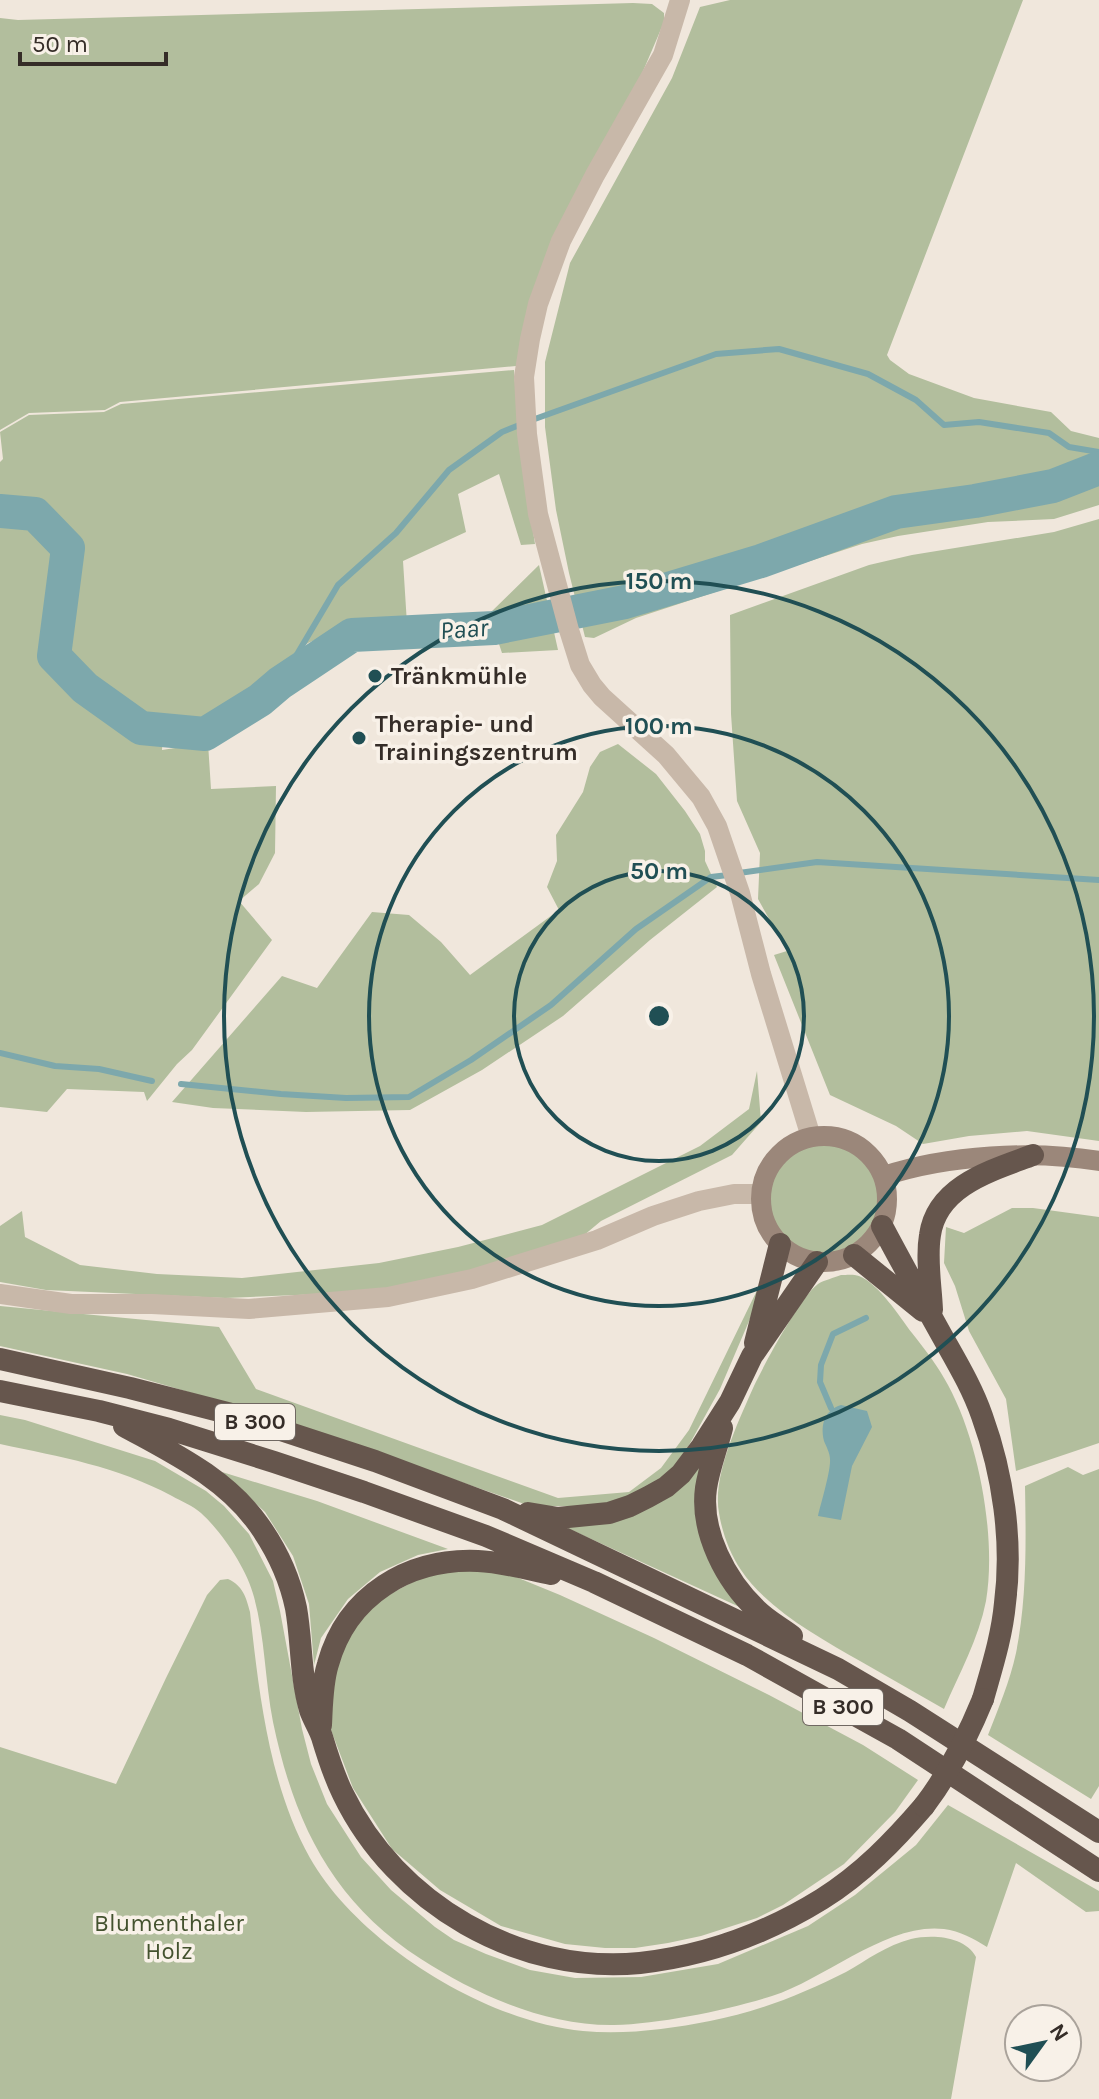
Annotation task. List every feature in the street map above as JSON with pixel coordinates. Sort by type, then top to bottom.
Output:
[{"type":"highway","points":[[933,1320],[930,1234],[939,1209],[958,1188],[980,1175],[1033,1155]]},
{"type":"highway","points":[[99,1411],[210,1477],[234,1496],[258,1524],[279,1557],[295,1606],[301,1666],[310,1710],[336,1779],[375,1846],[424,1896],[467,1925],[511,1946],[546,1955],[606,1964],[640,1963],[708,1951],[761,1931],[822,1899],[890,1845],[943,1781],[958,1755],[983,1699],[995,1657],[1006,1603],[1007,1575],[1005,1519],[992,1449],[963,1371],[882,1226]]},
{"type":"highway","points":[[752,1356],[780,1244]]},
{"type":"highway","points":[[854,1255],[933,1320]]},
{"type":"highway","points":[[503,1509],[558,1518],[584,1517],[630,1506],[666,1487],[681,1474],[702,1446],[730,1402],[752,1356],[817,1262]]},
{"type":"highway","name":"B 300","points":[[0,1359],[235,1415],[375,1461],[503,1509],[838,1669],[910,1711],[1099,1832]]},
{"type":"highway","name":"B 300","points":[[0,1391],[169,1429],[364,1492],[486,1536],[594,1582],[747,1655],[898,1739],[1099,1871]]},
{"type":"highway","points":[[730,1402],[706,1488],[708,1523],[717,1551],[729,1575],[758,1611],[838,1669]]},
{"type":"highway","points":[[321,1734],[327,1667],[342,1627],[367,1599],[399,1577],[435,1564],[481,1561],[594,1582]]},
{"type":"main road","points":[[834,1136],[855,1143],[874,1159],[884,1176],[888,1192],[882,1226],[869,1244],[854,1255],[835,1262],[817,1262],[798,1256],[780,1244],[769,1230],[763,1214],[763,1183],[773,1161],[797,1142],[811,1137],[834,1136]]},
{"type":"main road","points":[[884,1176],[912,1167],[1033,1155],[1099,1161]]},
{"type":"street","points":[[680,0],[663,55],[561,241],[538,304],[524,377],[527,434],[538,514],[580,665],[602,697],[666,755],[701,797],[717,826],[740,893],[761,974],[811,1137]]},
{"type":"street","points":[[0,1294],[71,1304],[249,1309],[388,1297],[472,1279],[597,1240],[653,1216],[699,1201],[734,1194],[761,1194]]},
{"type":"green space","points":[[730,0],[1023,0],[887,355],[909,374],[974,398],[1051,412],[1071,431],[1099,438],[1099,505],[1054,519],[988,522],[862,544],[636,618],[594,638],[585,637],[556,510],[545,427],[545,362],[570,263],[672,78],[700,7]]},
{"type":"green space","points":[[652,4],[664,13],[664,22],[632,97],[532,304],[516,366],[120,402],[105,410],[29,413],[0,430],[0,18],[18,20]]},
{"type":"green space","points":[[514,370],[519,438],[535,544],[521,545],[499,474],[458,494],[466,532],[403,561],[407,624],[357,622],[308,643],[205,718],[163,732],[162,750],[208,743],[211,789],[276,786],[275,853],[259,884],[239,901],[272,940],[192,1050],[147,1101],[144,1092],[67,1089],[47,1112],[0,1107],[0,462],[3,459],[0,432],[29,415],[104,412],[121,404]]},
{"type":"green space","points":[[1099,519],[1099,1141],[1027,1131],[923,1144],[896,1126],[830,1095],[774,955],[787,951],[758,899],[760,853],[737,801],[731,714],[730,615],[869,565],[1054,532]]},
{"type":"green space","points":[[539,565],[558,650],[502,653],[489,614]]},
{"type":"green space","points":[[618,744],[656,774],[685,811],[700,834],[705,861],[717,887],[563,1016],[482,1070],[410,1110],[306,1112],[213,1108],[172,1102],[282,976],[317,988],[372,912],[409,915],[441,942],[470,975],[559,910],[547,887],[557,861],[556,835],[583,792],[590,767],[600,752]]},
{"type":"green space","points":[[757,1071],[761,1122],[732,1155],[601,1221],[583,1236],[465,1274],[370,1292],[225,1298],[46,1290],[0,1282],[0,1226],[22,1211],[25,1237],[80,1265],[157,1274],[242,1278],[379,1263],[542,1225],[700,1146],[749,1109]]},
{"type":"green space","points":[[824,1136],[848,1141],[869,1154],[882,1175],[887,1199],[882,1223],[869,1244],[848,1257],[824,1262],[800,1257],[779,1244],[766,1223],[761,1199],[766,1175],[779,1154],[800,1141]]},
{"type":"green space","points":[[1012,1208],[1099,1217],[1099,1443],[1016,1471],[1006,1399],[969,1331],[944,1263],[946,1227],[964,1233]]},
{"type":"green space","points":[[766,1272],[761,1293],[720,1389],[678,1465],[646,1489],[612,1506],[530,1506],[271,1416],[127,1374],[0,1346],[0,1306],[219,1327],[256,1389],[558,1498],[629,1492],[661,1468],[689,1430]]},
{"type":"green space","points":[[841,1275],[859,1276],[874,1286],[929,1355],[956,1401],[975,1456],[987,1517],[989,1575],[986,1601],[974,1642],[944,1709],[828,1643],[780,1610],[741,1570],[720,1520],[718,1498],[723,1466],[754,1386],[783,1332],[810,1291],[820,1283]]},
{"type":"green space","points":[[0,1415],[155,1461],[206,1491],[249,1534],[273,1581],[302,1729],[311,1764],[327,1804],[361,1857],[391,1890],[454,1940],[530,1970],[575,1978],[641,1977],[718,1964],[808,1926],[855,1895],[916,1845],[948,1805],[1099,1891],[1099,1911],[1086,1912],[1016,1863],[987,1947],[956,1932],[923,1929],[879,1943],[772,1996],[694,2015],[632,2024],[588,2024],[563,2020],[489,1996],[421,1959],[390,1937],[363,1912],[322,1857],[292,1793],[282,1759],[270,1706],[258,1612],[251,1586],[240,1563],[217,1530],[194,1508],[130,1477],[0,1444]]},
{"type":"green space","points":[[707,1453],[697,1485],[744,1609],[565,1527],[614,1521]]},
{"type":"green space","points":[[1068,1467],[1083,1475],[1099,1469],[1099,1786],[1091,1799],[988,1735],[1004,1695],[1020,1632],[1025,1570],[1025,1486]]},
{"type":"green space","points":[[222,1472],[317,1501],[448,1549],[418,1555],[380,1572],[348,1599],[321,1638],[314,1665],[309,1604],[293,1556],[265,1512]]},
{"type":"green space","points":[[476,1569],[506,1573],[654,1638],[863,1745],[918,1780],[895,1812],[844,1864],[783,1905],[757,1918],[701,1936],[635,1948],[565,1944],[501,1926],[440,1890],[392,1849],[353,1788],[331,1730],[334,1669],[349,1631],[370,1605],[435,1570]]},
{"type":"green space","name":"Blumenthaler Holz","points":[[228,1579],[243,1592],[250,1612],[268,1738],[296,1830],[310,1858],[332,1889],[359,1920],[392,1948],[467,1995],[506,2012],[583,2031],[615,2032],[679,2026],[745,2013],[813,1988],[902,1942],[928,1937],[947,1938],[964,1945],[976,1957],[951,2099],[0,2099],[0,1747],[116,1784],[207,1595],[220,1580]]},
{"type":"water","points":[[841,1405],[867,1411],[872,1427],[852,1466],[841,1520],[818,1516],[830,1464],[823,1423],[831,1410]]},
{"type":"waterway","points":[[532,420],[716,354],[779,349],[868,374],[916,400],[944,425],[979,422],[1049,433],[1069,447],[1099,452]]},
{"type":"waterway","points":[[280,683],[338,585],[396,533],[449,470],[502,432],[522,424]]},
{"type":"waterway","name":"Paar","points":[[0,511],[35,514],[68,548],[54,656],[85,688],[141,728],[205,734],[260,700],[352,635],[494,628],[625,602],[761,561],[896,512],[1053,486],[1099,468]]},
{"type":"waterway","points":[[739,873],[817,862],[1099,880]]},
{"type":"waterway","points":[[181,1084],[346,1098],[409,1097],[471,1060],[551,1005],[636,929],[711,877],[728,875]]},
{"type":"waterway","points":[[0,1053],[55,1066],[99,1069],[152,1081]]},
{"type":"waterway","points":[[831,1408],[820,1382],[821,1365],[833,1334],[866,1318]]},
{"type":"place","name":"Tränkmühle","points":[[375,676]]},
{"type":"place","name":"Therapie- und Trainingszentrum","points":[[359,738]]}]
